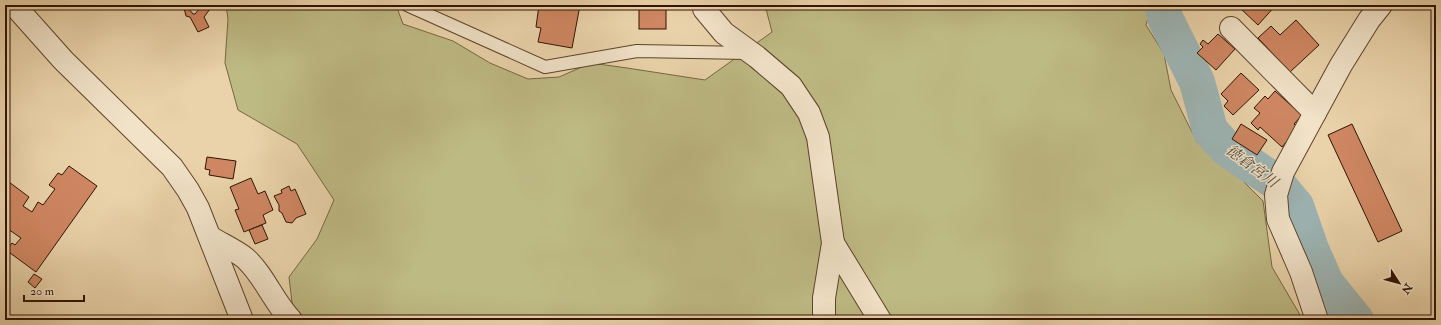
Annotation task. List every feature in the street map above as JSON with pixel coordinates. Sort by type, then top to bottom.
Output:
[{"type":"street","points":[[14,5],[63,60],[172,167],[198,208],[242,320]]},
{"type":"street","points":[[704,5],[704,9],[724,32],[791,86],[809,113],[818,138],[833,242],[824,298],[824,320]]},
{"type":"street","points":[[1317,320],[1301,272],[1278,219],[1276,195],[1283,172],[1316,114],[1341,65],[1369,20],[1381,5]]},
{"type":"street","points":[[1231,28],[1316,114]]},
{"type":"street","points":[[210,237],[244,257],[258,272],[272,296],[283,312],[291,320]]},
{"type":"street","points":[[833,242],[880,320]]},
{"type":"lane","points":[[407,5],[545,67],[637,51],[751,53]]},
{"type":"shaded area","points":[[226,5],[396,5],[403,24],[453,41],[490,63],[528,79],[559,77],[591,63],[705,80],[772,32],[765,5],[1152,5],[1146,25],[1164,54],[1171,90],[1197,142],[1241,179],[1263,201],[1272,267],[1303,320],[294,320],[289,277],[317,239],[334,200],[297,144],[238,110],[225,63],[228,19]]},
{"type":"building","points":[[199,5],[221,5],[221,7],[210,9],[204,17],[209,27],[198,32],[190,17],[186,16],[184,8],[188,8],[193,14],[195,14],[200,8]]},
{"type":"building","points":[[539,5],[580,5],[572,48],[538,42],[541,28],[536,27]]},
{"type":"building","points":[[639,5],[666,5],[666,29],[639,29]]},
{"type":"building","points":[[1243,5],[1276,5],[1258,25],[1240,8]]},
{"type":"building","points":[[1296,20],[1319,45],[1290,72],[1258,38],[1271,26],[1280,35]]},
{"type":"building","points":[[1218,34],[1235,49],[1216,70],[1197,53],[1203,47],[1200,44],[1203,40],[1208,44]]},
{"type":"building","points":[[1241,73],[1259,90],[1233,115],[1224,106],[1228,101],[1221,94]]},
{"type":"building","points":[[1275,91],[1302,115],[1294,124],[1298,128],[1282,147],[1260,127],[1258,130],[1251,123],[1260,113],[1254,108],[1265,96],[1268,99]]},
{"type":"building","points":[[1241,124],[1267,140],[1257,155],[1232,139]]},
{"type":"building","points":[[1352,124],[1402,231],[1378,242],[1328,135]]},
{"type":"building","points":[[207,157],[236,161],[233,179],[209,175],[210,170],[205,169]]},
{"type":"building","points":[[69,166],[97,186],[36,272],[6,250],[12,243],[15,245],[21,238],[5,227],[5,179],[29,197],[23,206],[32,212],[38,202],[43,205],[55,189],[49,185],[58,173],[62,175]]},
{"type":"building","points":[[251,178],[258,194],[265,191],[273,210],[263,215],[266,223],[244,232],[235,210],[239,209],[230,187]]},
{"type":"building","points":[[289,186],[291,191],[295,189],[306,214],[296,218],[292,223],[286,222],[282,213],[279,211],[279,205],[274,196],[282,193],[281,190]]},
{"type":"building","points":[[262,225],[268,239],[255,244],[249,230]]},
{"type":"building","points":[[34,274],[42,279],[35,288],[28,282]]},
{"type":"waterway","name":"徳倉宮川","points":[[1163,5],[1165,18],[1197,82],[1210,130],[1227,149],[1276,182],[1296,206],[1311,249],[1326,283],[1356,320]]}]
